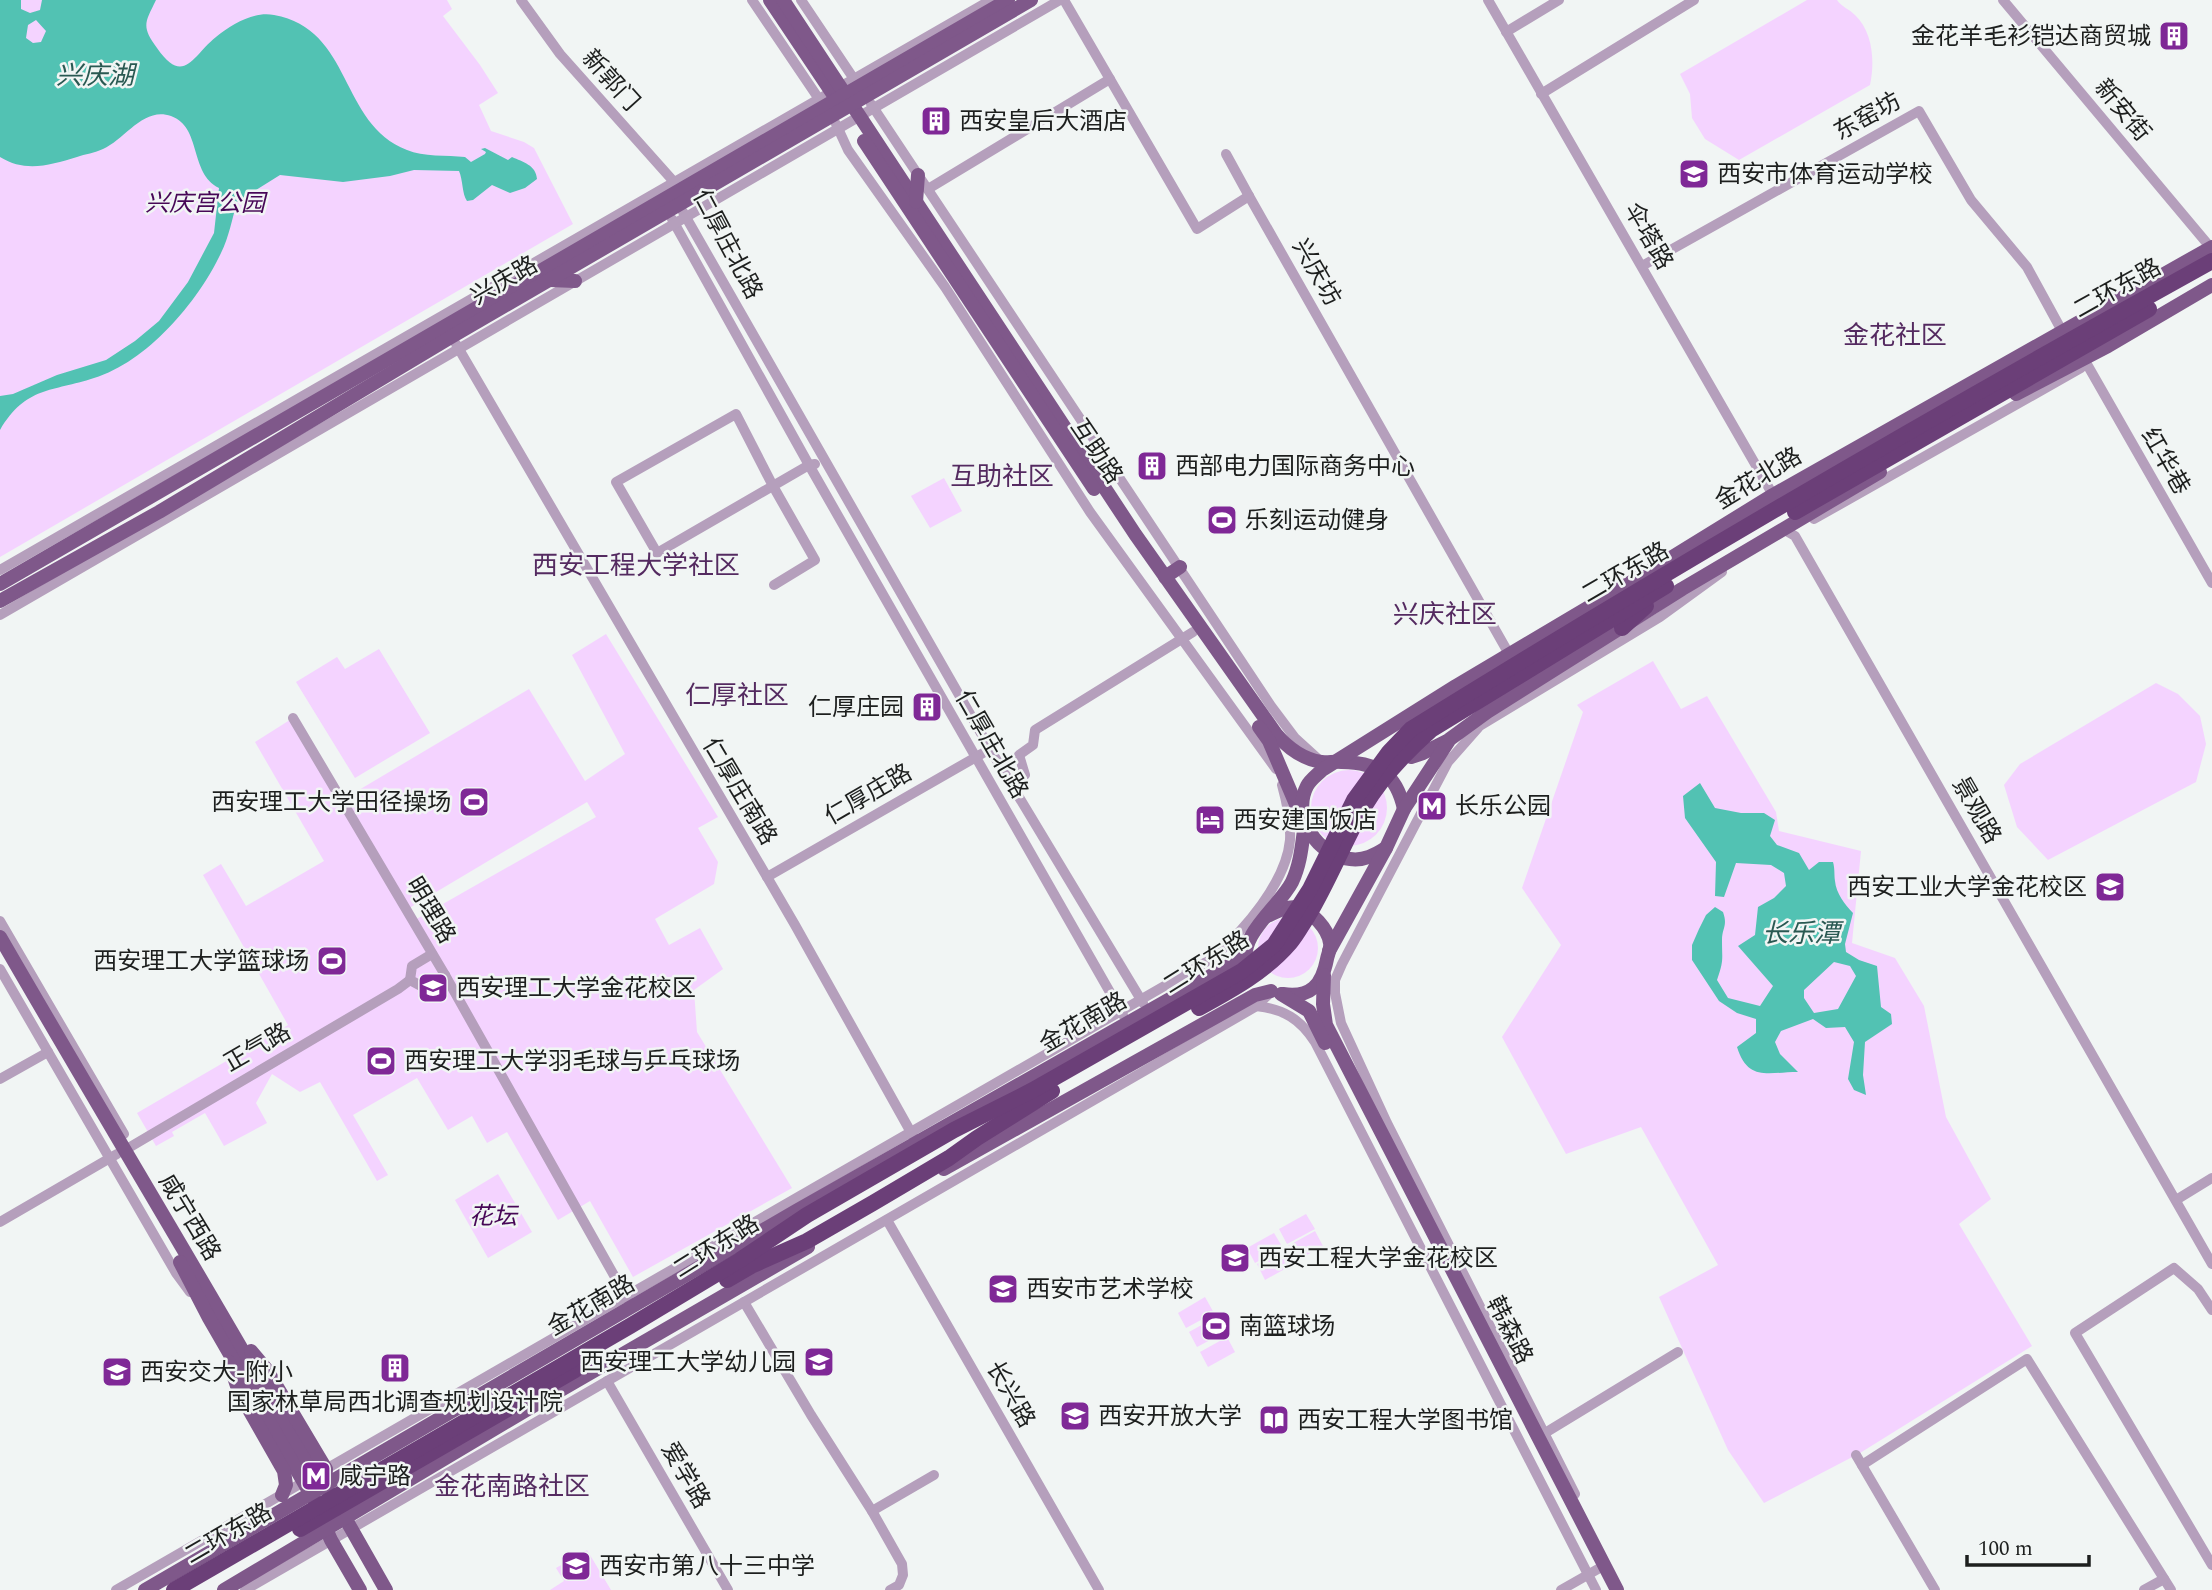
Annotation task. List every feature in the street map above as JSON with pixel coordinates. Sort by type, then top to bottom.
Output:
[{"type":"highway","name":"二环东路","points":[[193,1590],[632,1330],[740,1260],[807,1241],[949,1158],[977,1138],[1083,1083],[1242,984],[1273,961],[1293,941],[1322,892],[1363,808],[1382,779],[1409,749],[1431,730],[1518,662],[2047,368],[2212,252]]},
{"type":"highway","name":"二环东路","points":[[1670,578],[2102,328],[2212,274]]},
{"type":"highway","points":[[2062,331],[2102,328]]},
{"type":"highway","points":[[2047,368],[2084,359]]},
{"type":"highway","points":[[1597,603],[1670,578]]},
{"type":"highway","points":[[1622,628],[1670,578]]},
{"type":"highway","name":"二环东路","points":[[765,1251],[807,1214],[954,1130],[994,1110],[1083,1083]]},
{"type":"highway","points":[[954,1121],[994,1110]]},
{"type":"highway","points":[[922,1181],[949,1158]]},
{"type":"highway","points":[[765,1251],[796,1211]]},
{"type":"highway","points":[[765,1251],[811,1245]]},
{"type":"highway","name":"二环东路","points":[[174,1590],[632,1330]]},
{"type":"main road","points":[[770,0],[841,97]]},
{"type":"main road","points":[[783,0],[841,97]]},
{"type":"main road","name":"兴庆路","points":[[0,601],[159,512],[449,332],[549,280],[675,204],[841,97],[1008,0]]},
{"type":"main road","name":"兴庆路","points":[[841,97],[1031,0]]},
{"type":"main road","name":"互助路","points":[[841,97],[850,122],[1129,541],[1187,636],[1269,741],[1305,823]]},
{"type":"main road","name":"互助路","points":[[850,122],[916,202],[1165,577],[1276,734],[1287,747],[1329,762]]},
{"type":"main road","points":[[916,202],[918,174]]},
{"type":"main road","name":"兴庆路","points":[[0,584],[675,204]]},
{"type":"main road","name":"金花北路","points":[[1329,762],[1419,709],[1518,662],[1597,603],[1773,495],[2062,331],[2212,252]]},
{"type":"main road","points":[[549,280],[575,281]]},
{"type":"main road","points":[[1419,709],[1398,734],[1398,744],[1404,753],[1411,757],[1450,739],[1487,712],[1682,589],[1786,531],[2005,400],[2084,359],[2212,285]]},
{"type":"main road","points":[[1165,577],[1180,567]]},
{"type":"main road","points":[[1329,951],[1386,848],[1404,809],[1450,739]]},
{"type":"main road","points":[[1276,993],[1261,985],[1244,957],[1252,935],[1283,896],[1297,868],[1302,849],[1305,823],[1302,806],[1307,786],[1329,762],[1359,762],[1376,767],[1390,777],[1400,792],[1404,809]]},
{"type":"main road","points":[[1305,823],[1318,843],[1333,855],[1351,860],[1370,858],[1386,848]]},
{"type":"main road","points":[[224,1590],[348,1523],[528,1409],[922,1181],[1083,1083],[1255,995],[1294,995],[1308,992],[1330,977],[1330,943],[1326,932],[1308,912],[1291,907],[1267,916]]},
{"type":"main road","name":"咸宁西路","points":[[0,937],[224,1344],[316,1481],[348,1523],[386,1590]]},
{"type":"main road","name":"咸宁西路","points":[[0,952],[229,1326],[267,1370],[316,1481],[328,1534],[360,1590]]},
{"type":"main road","name":"金花南路","points":[[145,1590],[316,1481],[629,1302],[796,1211],[913,1137],[954,1121],[1145,1005],[1244,957]]},
{"type":"main road","name":"韩森路","points":[[1330,977],[1323,1004],[1326,1025],[1607,1590]]},
{"type":"main road","name":"韩森路","points":[[1276,993],[1308,1011],[1597,1570],[1617,1590]]},
{"type":"main road","points":[[224,1344],[234,1380],[284,1471],[286,1485],[282,1495]]},
{"type":"street","name":"新郭门","points":[[521,0],[675,204]]},
{"type":"street","points":[[752,0],[841,97],[874,108],[1282,723],[1295,738],[1329,762]]},
{"type":"street","points":[[801,0],[850,122]]},
{"type":"street","points":[[841,97],[991,0]]},
{"type":"street","points":[[0,570],[449,332],[675,204],[850,122],[1062,0],[1197,229],[1249,195]]},
{"type":"street","name":"伞塔路","points":[[1488,0],[1773,495]]},
{"type":"street","points":[[1506,32],[1559,0]]},
{"type":"street","points":[[1541,94],[1694,0]]},
{"type":"street","name":"新安街","points":[[2003,0],[2212,252]]},
{"type":"street","points":[[928,189],[1110,79]]},
{"type":"street","name":"东窑坊","points":[[1642,266],[1919,111],[1971,200],[2027,267],[2062,331]]},
{"type":"street","name":"兴庆坊","points":[[1226,153],[1518,662]]},
{"type":"street","points":[[0,615],[449,332],[575,281],[675,204]]},
{"type":"street","name":"仁厚庄北路","points":[[675,204],[990,749],[1145,1005]]},
{"type":"street","name":"仁厚庄北路","points":[[675,204],[809,465],[1124,1017]]},
{"type":"street","name":"仁厚庄南路","points":[[449,332],[767,877],[913,1137]]},
{"type":"street","name":"红华巷","points":[[2084,359],[2212,583]]},
{"type":"street","points":[[774,585],[815,560],[773,486],[736,414],[616,482],[657,553],[773,486],[809,465],[825,461]]},
{"type":"street","points":[[1450,739],[1478,728],[1660,617],[1732,565],[1786,531]]},
{"type":"street","name":"景观路","points":[[1786,531],[1795,536],[2212,1264]]},
{"type":"street","points":[[1025,775],[1019,755],[1032,745],[1035,730],[1187,636],[1288,783]]},
{"type":"street","name":"明理路","points":[[293,718],[445,975],[629,1302]]},
{"type":"street","points":[[1478,728],[1448,762],[1330,977],[1341,1023],[1387,1123],[1624,1590]]},
{"type":"street","name":"仁厚庄路","points":[[767,877],[990,749]]},
{"type":"street","points":[[1145,1005],[1213,958],[1243,928],[1277,881],[1290,841],[1286,797],[1276,769]]},
{"type":"street","points":[[0,920],[120,1152]]},
{"type":"street","points":[[432,954],[412,966],[410,980],[423,987],[445,975]]},
{"type":"street","points":[[0,969],[48,1052],[120,1152]]},
{"type":"street","name":"正气路","points":[[0,1222],[410,980]]},
{"type":"street","points":[[348,1523],[607,1381],[887,1220],[1083,1083],[1256,1006],[1276,993],[1315,1042],[1597,1570],[1596,1590]]},
{"type":"street","points":[[1256,1006],[1270,1007],[1297,1019]]},
{"type":"street","points":[[629,1302],[1124,1017]]},
{"type":"street","points":[[0,1079],[48,1052]]},
{"type":"street","points":[[2176,1200],[2212,1178]]},
{"type":"street","name":"长兴路","points":[[887,1220],[1099,1590]]},
{"type":"street","points":[[2212,1310],[2198,1289],[2174,1268],[2075,1333],[2212,1565]]},
{"type":"street","points":[[744,1302],[902,1564],[903,1575],[899,1585],[890,1590]]},
{"type":"street","points":[[1545,1433],[1678,1352]]},
{"type":"street","points":[[1934,1590],[1859,1460],[2027,1359],[2171,1590]]},
{"type":"street","name":"爱学路","points":[[607,1381],[727,1590]]},
{"type":"street","points":[[872,1511],[934,1475]]},
{"type":"street","points":[[116,1590],[282,1495],[316,1481]]},
{"type":"street","points":[[245,1590],[328,1534]]},
{"type":"street","points":[[1561,1590],[1597,1570]]},
{"type":"street","points":[[2144,1590],[2164,1579]]},
{"type":"green space","name":"兴庆宫公园","points":[[0,0],[447,0],[452,9],[443,16],[498,93],[479,105],[491,131],[534,148],[573,224],[0,557]]},
{"type":"green space","points":[[1807,0],[1837,0],[1861,22],[1871,48],[1870,85],[1739,160],[1705,139],[1692,118],[1690,94],[1680,74]]},
{"type":"green space","points":[[944,478],[962,511],[930,528],[911,496]]},
{"type":"green space","points":[[606,634],[718,817],[698,828],[718,862],[714,884],[655,919],[669,945],[700,928],[723,969],[694,990],[697,1032],[792,1188],[633,1277],[590,1201],[558,1220],[507,1132],[487,1143],[472,1116],[448,1130],[417,1078],[353,1115],[388,1175],[377,1181],[320,1082],[300,1092],[272,1074],[256,1103],[267,1123],[224,1146],[205,1113],[172,1132],[174,1136],[156,1146],[137,1113],[288,1025],[203,875],[221,864],[246,906],[324,861],[255,742],[293,718],[342,800],[529,689],[585,781],[625,754],[572,655]],"holes":[[[587,802],[596,817],[413,921],[406,910]]]},
{"type":"green space","points":[[379,649],[430,733],[355,778],[296,682],[337,657],[345,669]]},
{"type":"green space","name":"长乐公园","points":[[1653,661],[1681,709],[1707,696],[1776,812],[1779,831],[1861,851],[1852,943],[1895,958],[1924,1006],[1946,1117],[1991,1199],[1959,1224],[2032,1346],[1860,1453],[1764,1503],[1728,1450],[1659,1297],[1718,1265],[1641,1127],[1566,1154],[1502,1037],[1561,945],[1522,888],[1583,712],[1577,705]]},
{"type":"green space","points":[[2156,683],[2178,694],[2200,716],[2206,744],[2196,782],[2048,860],[2017,827],[2004,785],[2020,764]]},
{"type":"green space","points":[[1349,770],[1363,773],[1376,781],[1384,794],[1387,808],[1384,822],[1376,835],[1363,843],[1349,846],[1335,843],[1322,835],[1314,822],[1311,808],[1314,794],[1322,781],[1335,773]]},
{"type":"green space","points":[[1288,918],[1309,927],[1318,948],[1309,969],[1288,978],[1267,969],[1258,948],[1267,927]]},
{"type":"green space","name":"花坛","points":[[498,1174],[532,1232],[488,1258],[455,1200]]},
{"type":"green space","points":[[1306,1214],[1315,1229],[1287,1244],[1279,1229]]},
{"type":"green space","points":[[1315,1231],[1323,1246],[1296,1261],[1288,1246]]},
{"type":"green space","points":[[1274,1233],[1283,1248],[1255,1263],[1247,1248]]},
{"type":"green space","points":[[1284,1249],[1292,1265],[1265,1280],[1257,1264]]},
{"type":"green space","points":[[1205,1297],[1214,1313],[1186,1328],[1178,1313]]},
{"type":"green space","points":[[1216,1317],[1225,1332],[1197,1347],[1189,1332]]},
{"type":"green space","points":[[1227,1337],[1235,1352],[1208,1367],[1200,1352]]},
{"type":"green space","points":[[587,1550],[611,1590],[550,1590],[564,1581],[556,1568]]},
{"type":"water","name":"兴庆湖","points":[[0,0],[21,0],[21,9],[30,13],[40,10],[42,0],[156,0],[147,19],[147,29],[157,48],[174,65],[188,64],[216,37],[236,23],[259,15],[274,15],[300,24],[319,38],[369,120],[385,137],[413,152],[465,157],[471,162],[485,154],[481,149],[485,148],[508,160],[512,157],[528,165],[534,170],[537,179],[525,188],[510,193],[492,185],[473,200],[467,201],[459,171],[414,170],[343,182],[280,175],[237,202],[226,241],[211,272],[169,328],[133,359],[114,370],[30,398],[20,405],[0,430],[0,396],[13,394],[57,375],[106,360],[159,321],[188,282],[214,233],[219,188],[203,172],[192,140],[181,122],[161,114],[143,119],[97,152],[57,163],[19,165],[0,157]],"holes":[[[36,20],[46,31],[41,42],[33,43],[26,38],[28,25]]]},
{"type":"water","name":"长乐潭","points":[[1700,783],[1715,808],[1741,813],[1764,813],[1775,820],[1770,836],[1777,845],[1799,853],[1809,870],[1819,862],[1833,862],[1837,890],[1853,913],[1845,944],[1846,952],[1877,966],[1881,1007],[1891,1014],[1892,1024],[1865,1042],[1863,1075],[1866,1095],[1854,1090],[1848,1079],[1854,1042],[1845,1027],[1826,1028],[1813,1019],[1781,1031],[1775,1042],[1780,1054],[1798,1072],[1760,1073],[1747,1066],[1742,1058],[1737,1047],[1756,1033],[1756,1019],[1737,1013],[1719,1001],[1692,960],[1692,945],[1706,915],[1715,907],[1723,912],[1725,921],[1722,960],[1717,980],[1728,998],[1760,1006],[1773,986],[1738,946],[1755,935],[1758,907],[1774,898],[1786,886],[1784,873],[1771,865],[1736,863],[1724,897],[1715,896],[1716,862],[1685,818],[1683,796]],"holes":[[[1834,962],[1850,966],[1856,976],[1838,1009],[1814,1013],[1804,998],[1804,990]]]},
{"type":"place","name":"金花羊毛衫铠达商贸城","points":[[2174,36]]},
{"type":"place","name":"西安皇后大酒店","points":[[936,121]]},
{"type":"place","name":"西安市体育运动学校","points":[[1694,174]]},
{"type":"place","name":"西部电力国际商务中心","points":[[1152,466]]},
{"type":"place","name":"乐刻运动健身","points":[[1222,520]]},
{"type":"place","name":"仁厚庄园","points":[[927,707]]},
{"type":"place","name":"西安理工大学田径操场","points":[[474,802]]},
{"type":"place","name":"长乐公园","points":[[1432,806]]},
{"type":"place","name":"西安建国饭店","points":[[1210,820]]},
{"type":"place","name":"西安工业大学金花校区","points":[[2110,887]]},
{"type":"place","name":"西安理工大学篮球场","points":[[332,961]]},
{"type":"place","name":"西安理工大学金花校区","points":[[433,988]]},
{"type":"place","name":"西安理工大学羽毛球与乒乓球场","points":[[381,1061]]},
{"type":"place","name":"西安工程大学金花校区","points":[[1235,1258]]},
{"type":"place","name":"西安市艺术学校","points":[[1003,1289]]},
{"type":"place","name":"南篮球场","points":[[1216,1326]]},
{"type":"place","name":"西安理工大学幼儿园","points":[[819,1362]]},
{"type":"place","name":"国家林草局西北调查规划设计院","points":[[395,1368]]},
{"type":"place","name":"西安交大-附小","points":[[117,1372]]},
{"type":"place","name":"西安开放大学","points":[[1075,1416]]},
{"type":"place","name":"西安工程大学图书馆","points":[[1274,1420]]},
{"type":"place","name":"咸宁路","points":[[316,1476]]},
{"type":"place","name":"西安市第八十三中学","points":[[576,1566]]},
{"type":"district","name":"金花社区","points":[[1895,335]]},
{"type":"district","name":"互助社区","points":[[1002,476]]},
{"type":"district","name":"西安工程大学社区","points":[[636,565]]},
{"type":"district","name":"兴庆社区","points":[[1445,614]]},
{"type":"district","name":"仁厚社区","points":[[737,695]]},
{"type":"district","name":"金花南路社区","points":[[512,1486]]}]
